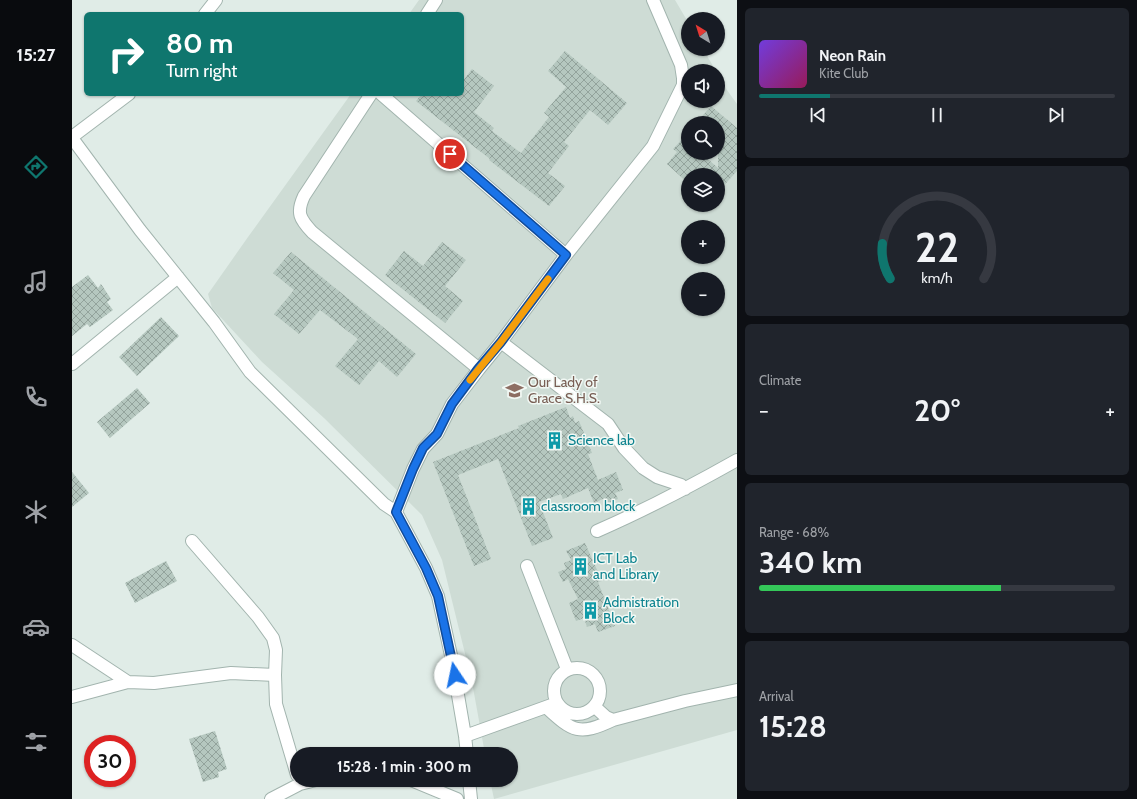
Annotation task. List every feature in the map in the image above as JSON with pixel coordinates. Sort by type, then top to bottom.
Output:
[{"type":"street","points":[[207,12],[216,0]]},
{"type":"street","points":[[428,12],[436,0]]},
{"type":"street","points":[[396,512],[423,448],[437,434],[452,404],[478,369],[501,342],[566,255],[653,146],[683,85],[681,65],[653,0]]},
{"type":"street","points":[[127,96],[72,137],[140,230],[214,322],[250,372],[384,504],[396,512],[426,568],[438,596],[452,660],[466,736],[467,747]]},
{"type":"street","points":[[370,96],[304,196],[299,214],[303,222],[312,232],[478,369]]},
{"type":"street","points":[[383,96],[566,255]]},
{"type":"street","points":[[72,364],[178,277]]},
{"type":"street","points":[[501,342],[608,424],[624,448],[643,468],[657,478],[681,485],[685,489]]},
{"type":"street","points":[[597,531],[640,512],[737,460]]},
{"type":"street","points":[[192,542],[258,618],[273,638],[276,650],[276,704],[290,752]]},
{"type":"street","points":[[527,566],[567,669]]},
{"type":"street","points":[[72,645],[128,682]]},
{"type":"street","points":[[466,736],[551,705],[568,713],[576,715],[583,714],[595,707],[600,698],[600,683],[596,676],[583,668],[575,667],[567,669],[556,680],[551,705]]},
{"type":"street","points":[[72,697],[128,682],[154,683],[231,673],[275,675]]},
{"type":"street","points":[[551,705],[563,723],[580,730],[587,730],[596,728],[613,720],[685,701],[737,690]]},
{"type":"street","points":[[595,707],[606,717],[613,720]]},
{"type":"street","points":[[271,799],[290,785]]},
{"type":"street","points":[[428,787],[457,799]]},
{"type":"street","points":[[470,787],[471,799]]},
{"type":"shaded area","name":"Our Lady of Grace S.H.S.","points":[[419,0],[675,0],[682,12],[681,56],[707,56],[712,64],[681,64],[681,108],[725,108],[725,87],[737,104],[737,730],[494,799],[491,787],[518,787],[518,747],[484,747],[472,682],[442,560],[422,515],[324,418],[262,362],[212,308],[208,294],[350,96],[464,96],[464,12],[410,12]]},
{"type":"building","points":[[565,51],[627,103],[608,125],[590,110],[564,142],[569,146],[548,173],[565,186],[549,206],[416,101],[420,96],[464,96],[464,79],[472,69],[494,86],[474,112],[494,128],[492,131],[521,153],[549,117],[544,113],[566,87],[548,71]]},
{"type":"building","points":[[709,108],[713,108],[723,116],[702,116]]},
{"type":"building","points":[[725,118],[737,128],[737,171],[725,184],[725,168],[718,168],[718,160],[725,160]]},
{"type":"building","points":[[681,140],[681,160],[709,160],[718,168],[681,168],[681,177],[667,164],[677,152],[673,149]]},
{"type":"building","points":[[442,242],[466,260],[445,286],[463,301],[445,323],[385,275],[404,251],[423,266]]},
{"type":"building","points":[[291,252],[416,354],[397,377],[379,361],[359,385],[335,366],[358,339],[320,310],[299,334],[274,314],[294,290],[273,273]]},
{"type":"building","points":[[88,275],[98,288],[101,284],[111,299],[107,302],[113,310],[90,327],[87,324],[72,336],[72,287]]},
{"type":"building","points":[[161,317],[179,336],[137,376],[119,357]]},
{"type":"building","points":[[137,388],[150,403],[110,438],[97,422]]},
{"type":"building","points":[[566,407],[570,418],[573,416],[575,423],[579,421],[592,453],[588,454],[598,480],[616,472],[623,490],[615,493],[618,499],[607,503],[605,498],[594,503],[588,488],[563,499],[561,494],[539,502],[553,538],[532,546],[498,459],[458,475],[491,559],[474,566],[433,462],[519,428],[518,426]]},
{"type":"building","points":[[72,472],[89,493],[72,507]]},
{"type":"building","points":[[585,543],[602,581],[598,582],[615,626],[598,632],[595,624],[587,627],[584,618],[576,621],[569,603],[578,599],[568,579],[563,582],[558,572],[566,569],[564,563],[571,560],[566,551]]},
{"type":"building","points":[[166,561],[177,581],[135,603],[125,583]]},
{"type":"building","points":[[215,731],[227,769],[218,772],[219,777],[203,782],[189,739]]},
{"type":"slow traffic","points":[[470,380],[501,342],[548,279]]},
{"type":"place","name":"Our Lady of Grace S.H.S.","points":[[515,390]]},
{"type":"place","name":"Science lab","points":[[555,440]]},
{"type":"place","name":"classroom block","points":[[528,506]]},
{"type":"place","name":"ICT Lab and Library","points":[[580,566]]},
{"type":"place","name":"Admistration Block","points":[[590,610]]},
{"type":"route","points":[[450,154],[566,255],[501,342],[478,369],[452,404],[437,434],[423,448],[396,512],[426,568],[438,596],[455,675]]}]
